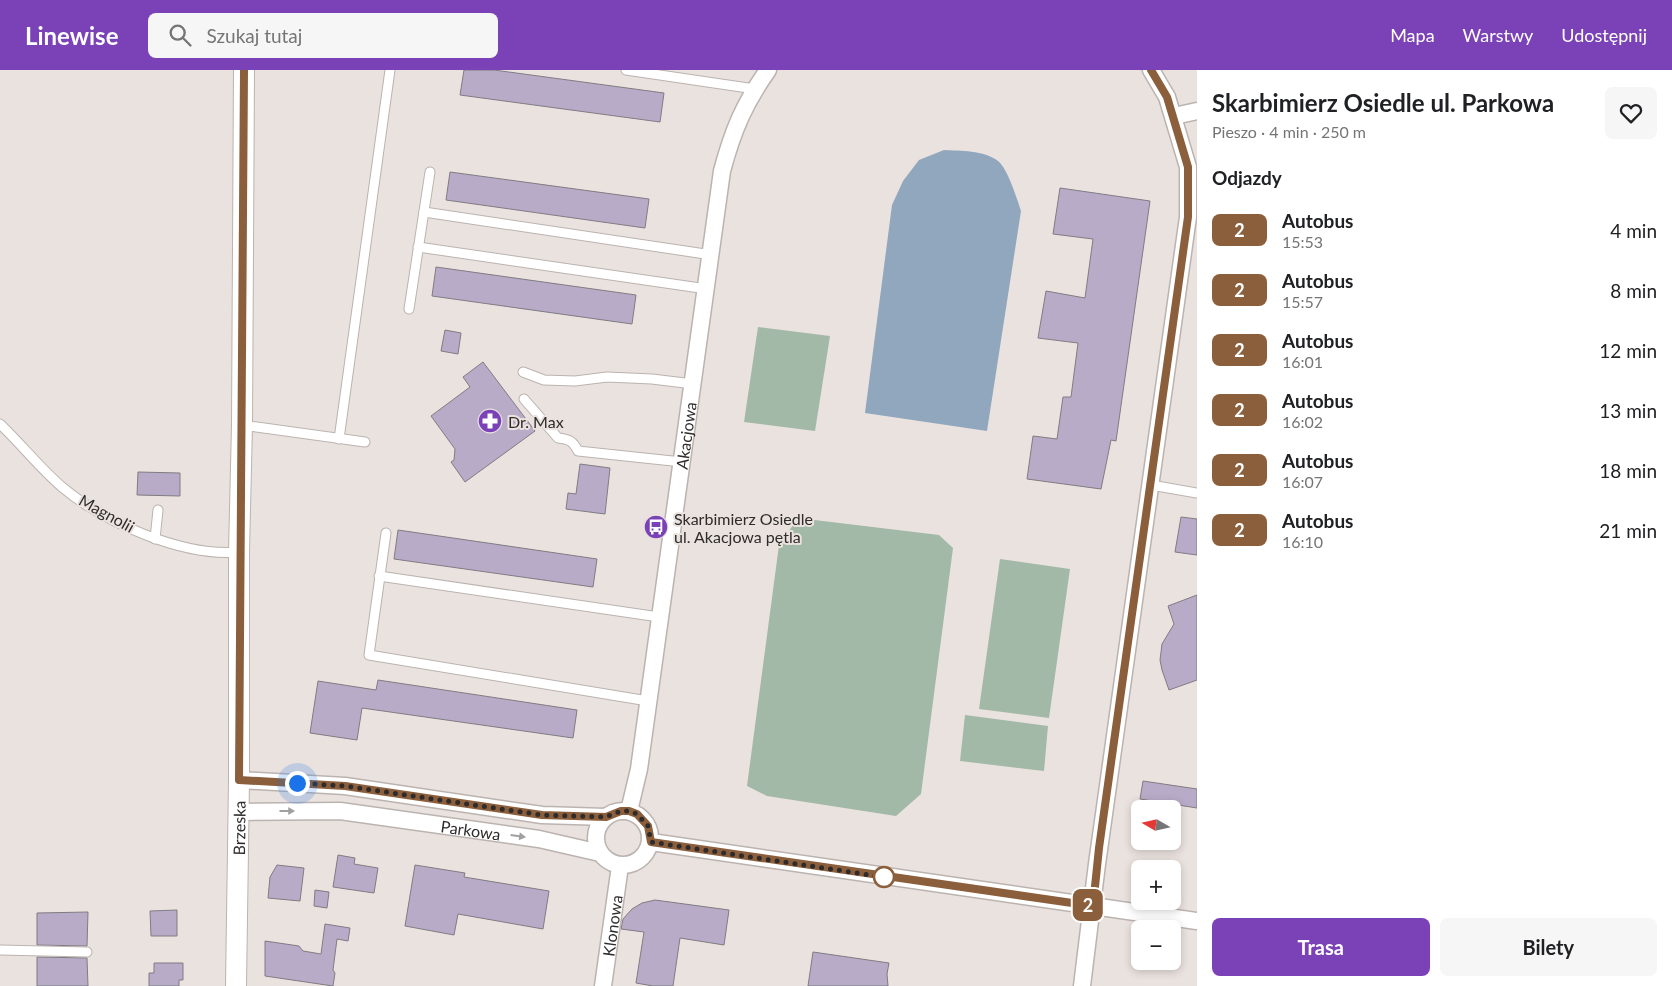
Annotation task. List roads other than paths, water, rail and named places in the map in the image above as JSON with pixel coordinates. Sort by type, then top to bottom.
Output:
[{"type":"street","name":"Brzeska","points":[[236,986],[244,70]]},
{"type":"street","name":"Akacjowa","points":[[629,811],[639,769],[712,255],[722,171],[730,139],[744,108],[768,70]]},
{"type":"street","points":[[1082,986],[1098,855],[1188,217],[1188,167],[1167,97],[1151,70]]},
{"type":"street","points":[[1174,116],[1197,111]]},
{"type":"street","name":"Parkowa","points":[[239,780],[345,786],[542,815],[606,817]]},
{"type":"street","points":[[340,811],[345,786]]},
{"type":"street","points":[[487,832],[490,808]]},
{"type":"street","name":"Parkowa","points":[[238,812],[340,811],[539,839],[600,853]]},
{"type":"street","points":[[621,811],[629,811],[637,814],[648,826],[651,842],[643,857],[637,862],[620,866],[609,862],[600,853],[596,838],[597,830],[606,817],[621,811]]},
{"type":"street","points":[[651,842],[1197,921]]},
{"type":"street","name":"Klonowa","points":[[603,986],[620,866]]},
{"type":"lane","points":[[339,439],[390,70]]},
{"type":"lane","points":[[626,70],[755,89]]},
{"type":"lane","points":[[409,309],[430,172]]},
{"type":"lane","points":[[424,212],[712,255]]},
{"type":"lane","points":[[418,247],[707,289]]},
{"type":"lane","points":[[523,372],[544,380],[575,381],[607,377],[693,384]]},
{"type":"lane","points":[[524,399],[558,438],[569,440],[578,451],[682,462]]},
{"type":"lane","name":"Magnolii","points":[[0,424],[48,474],[90,507],[155,538],[198,550],[239,552]]},
{"type":"lane","points":[[242,426],[365,442]]},
{"type":"lane","points":[[1151,486],[1197,493]]},
{"type":"lane","points":[[155,538],[158,510]]},
{"type":"lane","points":[[386,533],[369,655],[648,701]]},
{"type":"lane","points":[[379,576],[660,617]]},
{"type":"lane","points":[[0,950],[87,952]]},
{"type":"water","points":[[944,150],[979,153],[998,161],[1009,177],[1021,211],[987,431],[865,413],[892,205],[903,181],[919,160]]},
{"type":"place","name":"Dr. Max","points":[[490,421]]},
{"type":"place","name":"Skarbimierz Osiedle ul. Akacjowa pętla","points":[[656,527]]}]
